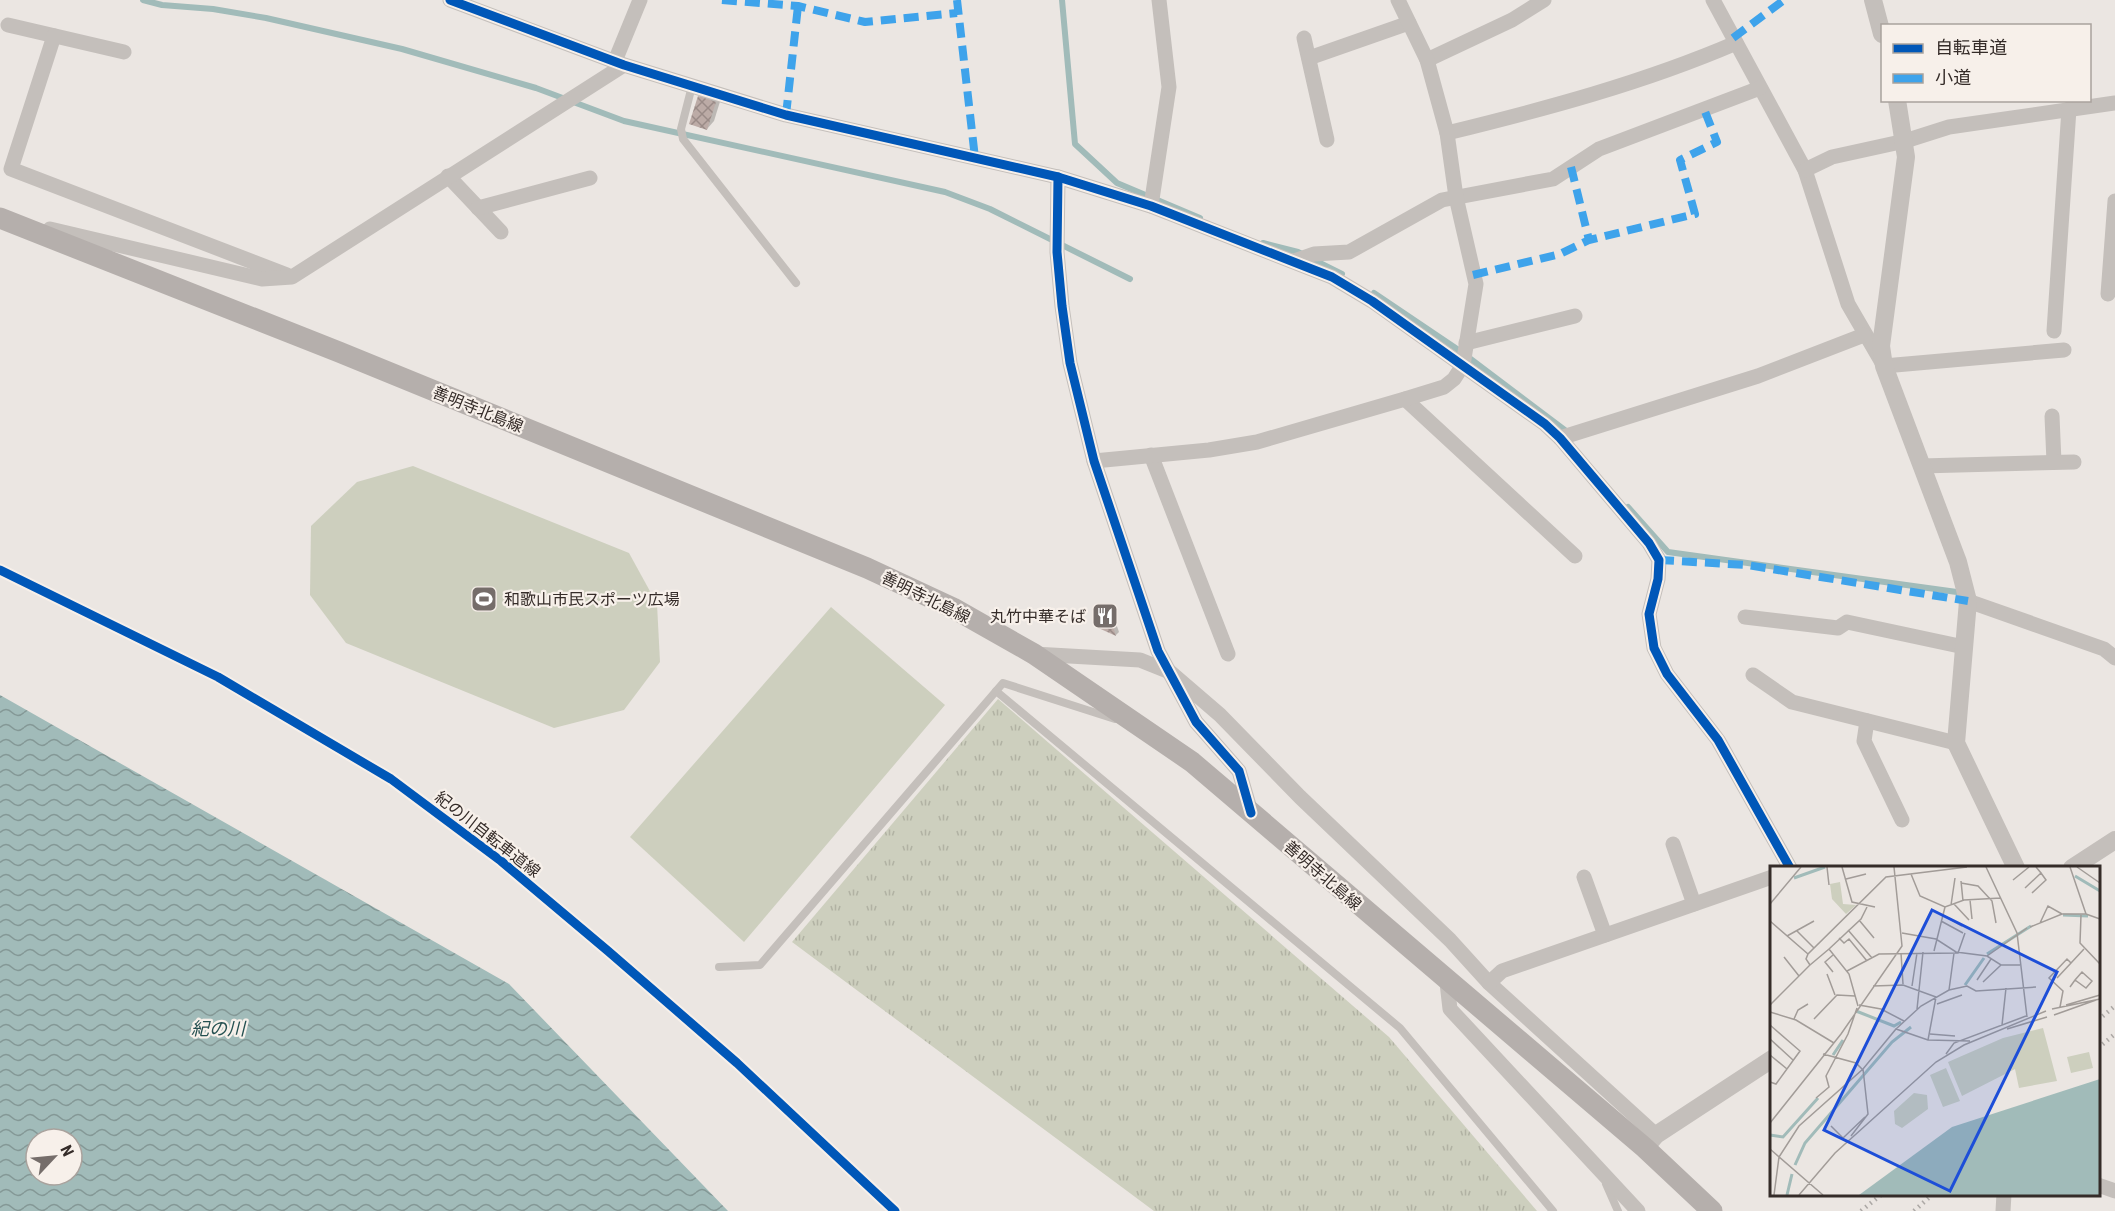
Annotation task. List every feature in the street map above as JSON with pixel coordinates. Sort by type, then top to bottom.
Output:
[{"type":"main road","name":"善明寺北島線","points":[[0,218],[391,373],[867,568],[953,608],[1034,654],[1192,762],[1448,982],[1650,1141],[1712,1211]]},
{"type":"street","points":[[450,0],[619,63],[786,114],[1152,201],[1303,258],[1464,354],[1560,438],[1649,543],[1659,560],[1658,579],[1649,614],[1654,648],[1667,674],[1718,740],[1789,866]]},
{"type":"street","points":[[0,218],[262,279],[292,277],[567,100],[619,63],[640,0]]},
{"type":"street","points":[[1152,201],[1169,87],[1160,0]]},
{"type":"street","points":[[1094,461],[1257,442],[1444,387],[1454,379],[1464,354],[1476,284],[1456,197],[1447,133],[1427,60],[1398,0]]},
{"type":"street","points":[[1427,60],[1512,20],[1544,0]]},
{"type":"street","points":[[1713,0],[1805,170],[1836,272],[1864,335],[1884,366]]},
{"type":"street","points":[[1873,0],[1881,30]]},
{"type":"street","points":[[1309,58],[1409,23]]},
{"type":"street","points":[[8,25],[124,52]]},
{"type":"street","points":[[54,36],[6,167],[292,277]]},
{"type":"street","points":[[1304,39],[1327,140]]},
{"type":"street","points":[[1447,133],[1540,110],[1689,63],[1736,44]]},
{"type":"street","points":[[1303,258],[1349,252],[1442,200],[1553,179],[1599,149],[1760,88]]},
{"type":"street","points":[[1897,102],[1906,157],[1881,346],[1884,366],[1966,596],[1956,743],[2016,866]]},
{"type":"street","points":[[1805,170],[1833,157],[1905,141],[1949,128],[2115,103]]},
{"type":"street","points":[[2054,331],[2069,109]]},
{"type":"street","points":[[448,176],[501,232]]},
{"type":"street","points":[[1058,177],[1057,252],[1070,363],[1094,461],[1155,641],[1196,722],[1239,771],[1251,813]]},
{"type":"street","points":[[478,208],[590,178]]},
{"type":"street","points":[[2108,294],[2115,201]]},
{"type":"street","points":[[1464,354],[1575,316]]},
{"type":"street","points":[[1560,438],[1758,376],[1864,335]]},
{"type":"street","points":[[1884,366],[2064,350]]},
{"type":"street","points":[[1405,399],[1575,556]]},
{"type":"street","points":[[2052,416],[2054,462]]},
{"type":"street","points":[[1151,455],[1228,654]]},
{"type":"street","points":[[1921,466],[2074,462]]},
{"type":"street","points":[[1966,596],[2104,650],[2115,658]]},
{"type":"street","points":[[1745,617],[1838,628],[1846,622],[1964,647]]},
{"type":"street","points":[[1034,654],[1140,660],[1170,672],[1220,715],[1316,813],[1450,940],[1489,983],[1650,1141],[1770,1060]]},
{"type":"street","points":[[1753,675],[1792,702],[1956,743]]},
{"type":"street","points":[[1867,721],[1864,741],[1902,820]]},
{"type":"street","points":[[2074,866],[2115,840]]},
{"type":"street","points":[[1673,844],[1694,904]]},
{"type":"street","points":[[1584,877],[1605,935]]},
{"type":"street","points":[[1489,983],[1502,970],[1770,878]]},
{"type":"street","points":[[1448,982],[1450,1009],[1638,1211]]},
{"type":"street","points":[[2100,1186],[2115,1191]]},
{"type":"street","points":[[2003,1211],[2004,1196]]},
{"type":"lane","points":[[692,86],[681,129],[683,139],[796,283]]},
{"type":"lane","points":[[719,967],[760,965],[1003,683],[1140,727]]},
{"type":"lane","points":[[996,691],[1400,1028],[1553,1211]]},
{"type":"lane","points":[[1599,1169],[1618,1211]]},
{"type":"green space","name":"和歌山市民スポーツ広場","points":[[413,466],[629,553],[657,604],[660,662],[624,710],[554,728],[346,643],[310,595],[311,526],[357,482]]},
{"type":"green space","points":[[831,607],[945,705],[744,942],[630,837]]},
{"type":"green space","points":[[998,699],[1389,1037],[1537,1211],[1154,1211],[792,942]]},
{"type":"water","name":"紀の川","points":[[0,695],[509,984],[728,1211],[0,1211]]},
{"type":"building","points":[[698,96],[716,102],[707,130],[689,124]]},
{"type":"building","name":"丸竹中華そば","points":[[1107,607],[1116,636],[1094,626]]},
{"type":"waterway","points":[[143,0],[162,5],[213,9],[266,18],[402,49],[536,88],[624,121],[945,192],[990,209],[1130,279]]},
{"type":"waterway","points":[[1062,0],[1075,144],[1117,183],[1200,218]]},
{"type":"waterway","points":[[1263,243],[1298,252],[1342,274]]},
{"type":"waterway","points":[[1374,293],[1460,351],[1566,431]]},
{"type":"waterway","points":[[1628,507],[1668,552],[1964,593]]},
{"type":"railway","points":[[2100,1018],[2115,1006]]},
{"type":"railway","points":[[2100,1046],[2115,1034]]},
{"type":"railway","points":[[1861,1211],[1880,1196]]},
{"type":"railway","points":[[1914,1211],[1931,1196]]},
{"type":"marked path","points":[[722,0],[798,6],[865,22],[957,13]]},
{"type":"marked path","points":[[957,0],[975,158]]},
{"type":"marked path","points":[[1733,38],[1784,0]]},
{"type":"marked path","points":[[786,115],[798,6]]},
{"type":"marked path","points":[[1473,275],[1560,254],[1589,240],[1695,214],[1680,160],[1717,142],[1704,109]]},
{"type":"marked path","points":[[1571,167],[1589,240]]},
{"type":"marked path","points":[[1659,560],[1747,565],[1968,601]]},
{"type":"cycle path","points":[[450,0],[624,65],[786,115],[1058,177],[1057,252],[1062,306],[1070,363],[1094,461],[1158,651],[1196,722],[1239,771],[1251,813]]},
{"type":"cycle path","points":[[1058,177],[1151,206],[1332,277],[1372,301],[1545,424],[1560,438],[1649,543],[1659,560],[1658,579],[1649,614],[1654,648],[1667,674],[1718,740],[1789,866]]},
{"type":"cycle path","name":"紀の川自転車道線","points":[[0,570],[218,677],[391,779],[501,861],[608,951],[737,1063],[895,1211]]},
{"type":"place","name":"和歌山市民スポーツ広場","points":[[484,599]]},
{"type":"place","name":"丸竹中華そば","points":[[1105,616]]}]
